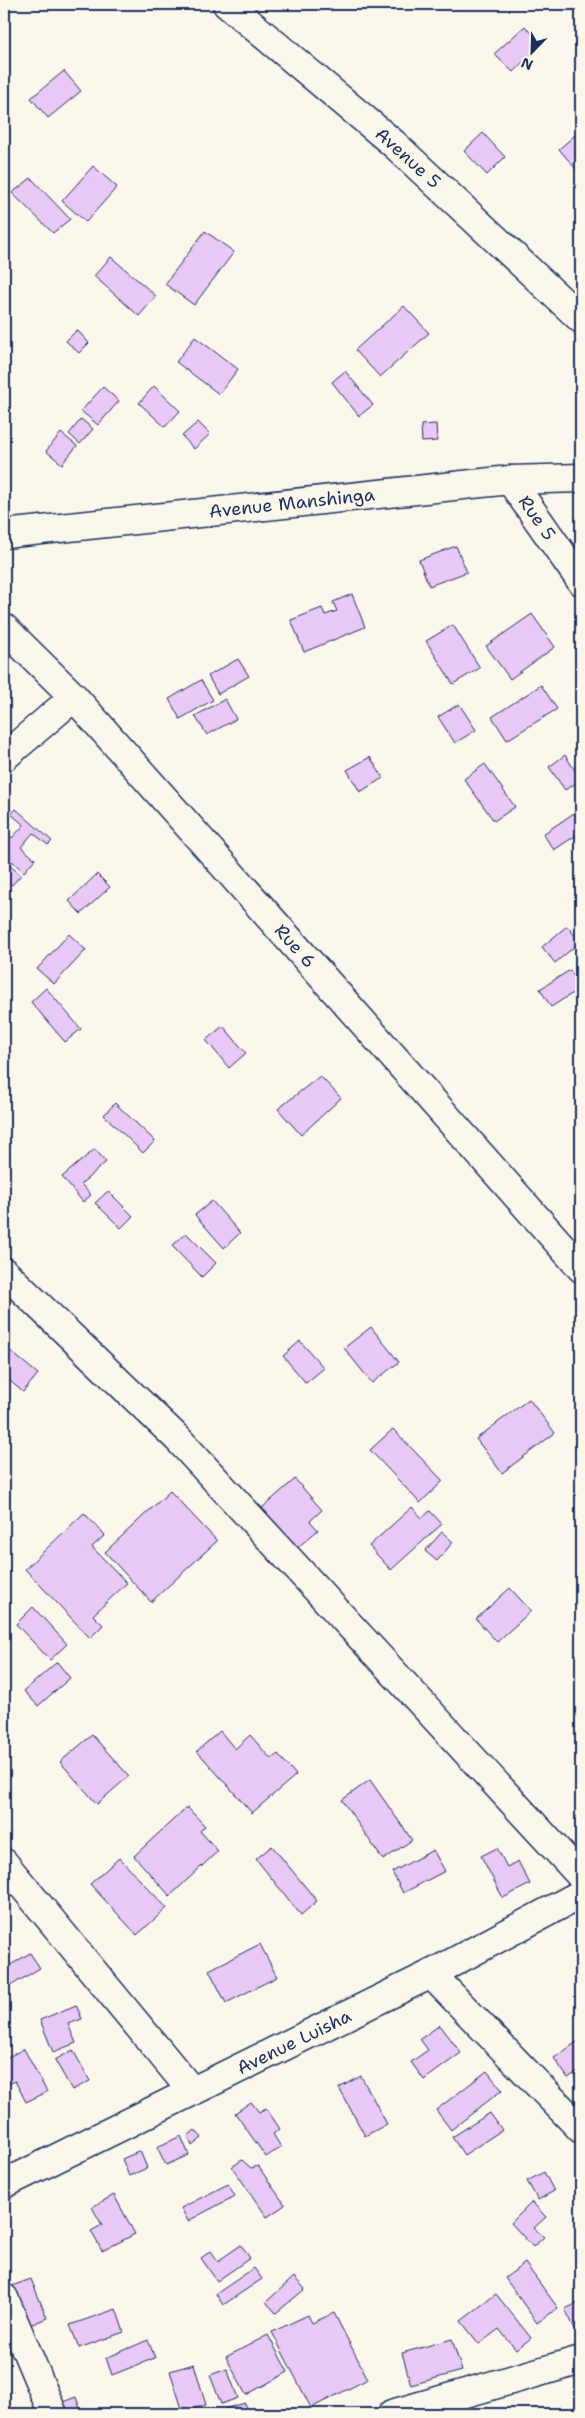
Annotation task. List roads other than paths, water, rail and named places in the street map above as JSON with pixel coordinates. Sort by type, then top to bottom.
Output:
[{"type":"street","name":"Avenue 5","points":[[227,4],[394,144],[581,319]]},
{"type":"street","name":"Avenue Manshinga","points":[[4,534],[510,480],[581,478]]},
{"type":"street","name":"Rue 5","points":[[510,480],[581,581]]},
{"type":"street","name":"Rue 6","points":[[4,628],[74,696],[581,1268]]},
{"type":"street","points":[[4,756],[74,696]]},
{"type":"street","points":[[4,1272],[178,1439],[581,1876]]},
{"type":"street","points":[[4,1863],[192,2091]]},
{"type":"street","name":"Avenue Luisha","points":[[4,2184],[431,1974],[581,1894]]},
{"type":"street","points":[[431,1974],[581,2129]]},
{"type":"street","points":[[4,2298],[53,2414]]},
{"type":"street","points":[[392,2414],[581,2360]]}]
